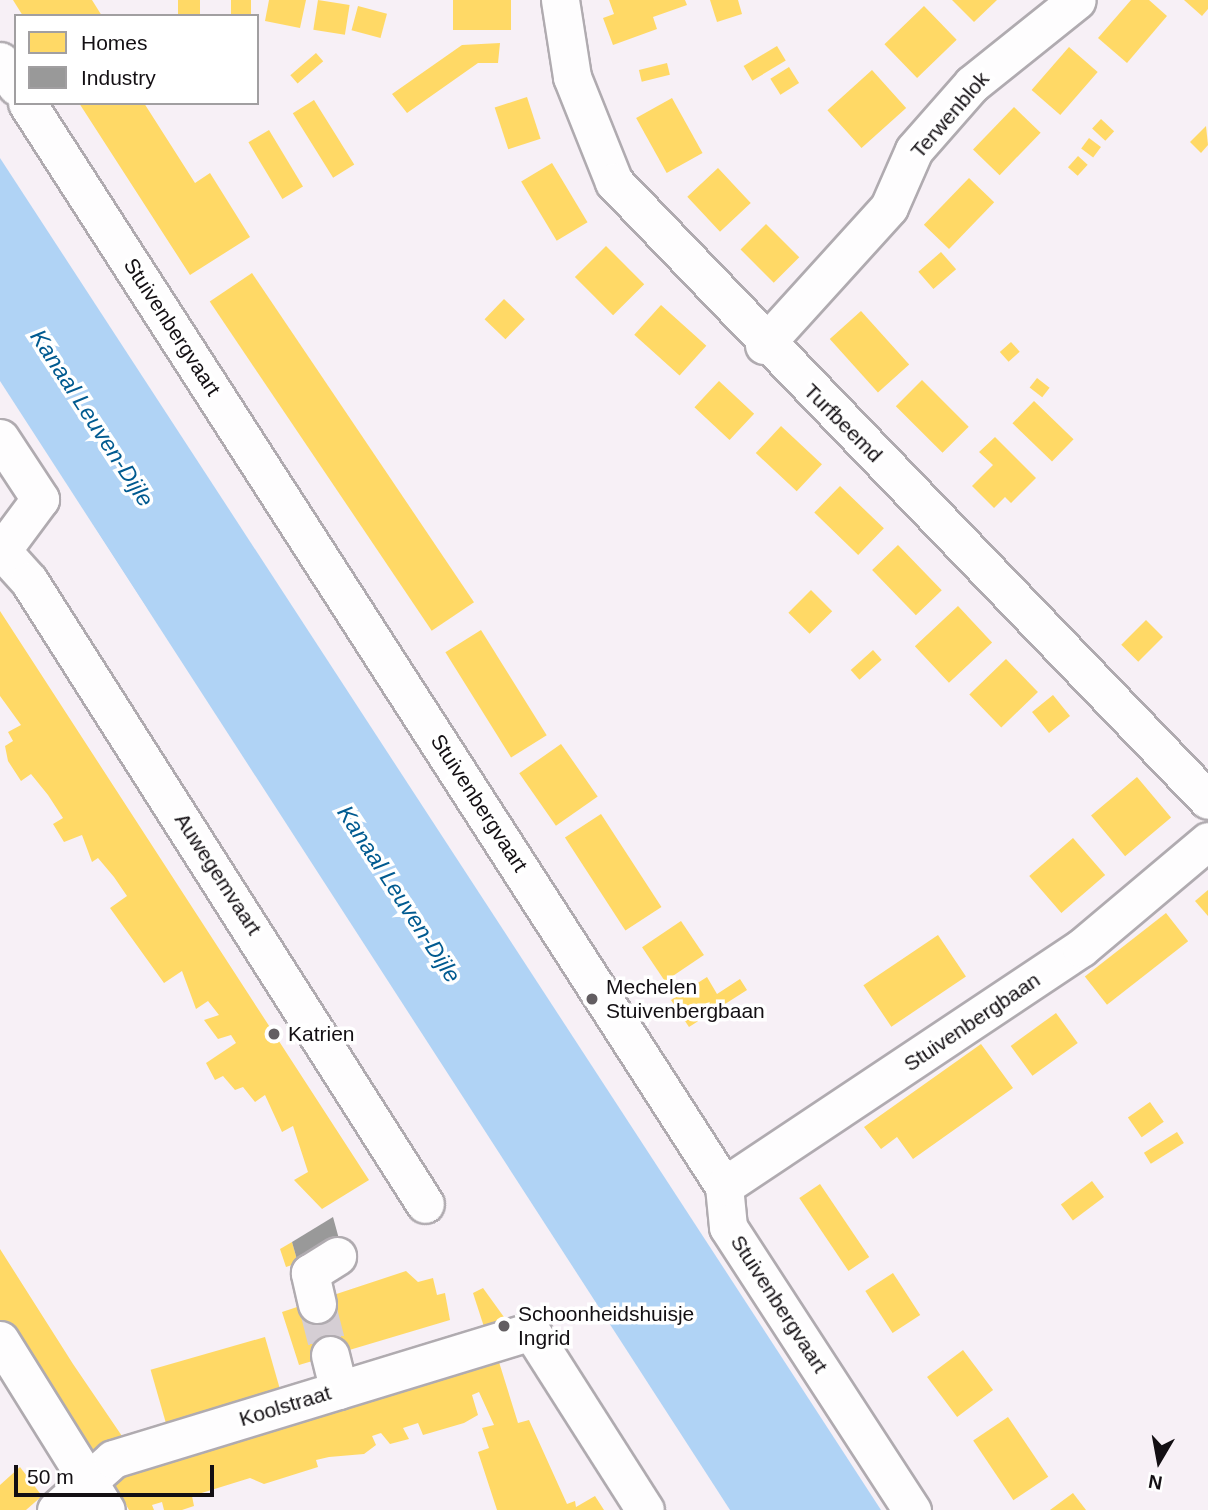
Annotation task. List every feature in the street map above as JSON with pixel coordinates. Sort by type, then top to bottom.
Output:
[{"type":"street","name":"Turfbeemd","points":[[560,0],[572,77],[614,182],[764,345],[956,534],[1208,800]]},
{"type":"street","name":"Terwenblok","points":[[764,345],[889,207],[914,150],[972,84],[1077,0]]},
{"type":"street","points":[[0,61],[14,83]]},
{"type":"street","name":"Stuivenbergvaart","points":[[28,105],[724,1186],[728,1227],[912,1510]]},
{"type":"street","points":[[0,438],[40,499],[1,552]]},
{"type":"street","name":"Auwegemvaart","points":[[1,552],[37,592],[425,1204]]},
{"type":"street","name":"Stuivenbergbaan","points":[[724,1186],[1081,948],[1208,841]]},
{"type":"street","points":[[317,1304],[310,1273],[337,1256]]},
{"type":"street","name":"Koolstraat","points":[[56,1510],[98,1494],[113,1459],[335,1373],[531,1331],[645,1510]]},
{"type":"street","points":[[0,1340],[98,1494]]},
{"type":"water","name":"Kanaal Leuven-Dijle","points":[[0,158],[881,1510],[730,1510],[0,381]]},
{"type":"pier","points":[[92,524],[147,609],[144,610]]},
{"type":"building: Homes","points":[[13,0],[92,0],[101,14],[22,14]]},
{"type":"building: Homes","points":[[178,0],[200,0],[200,14],[178,14]]},
{"type":"building: Homes","points":[[231,0],[251,0],[251,14],[231,14]]},
{"type":"building: Homes","points":[[269,0],[306,0],[300,28],[265,21]]},
{"type":"building: Homes","points":[[318,0],[350,5],[345,35],[313,30]]},
{"type":"building: Homes","points":[[453,0],[511,0],[511,30],[453,30]]},
{"type":"building: Homes","points":[[609,0],[685,0],[687,5],[653,17],[657,29],[613,45],[603,18],[614,14]]},
{"type":"building: Homes","points":[[710,0],[738,0],[742,14],[717,22]]},
{"type":"building: Homes","points":[[952,0],[997,0],[974,22]]},
{"type":"building: Homes","points":[[1131,0],[1149,0],[1167,16],[1127,63],[1098,38]]},
{"type":"building: Homes","points":[[1184,0],[1208,0],[1208,9],[1202,16]]},
{"type":"building: Homes","points":[[358,6],[387,14],[381,38],[352,30]]},
{"type":"building: Homes","points":[[924,6],[957,40],[917,78],[884,44]]},
{"type":"building: Homes","points":[[500,43],[498,63],[478,63],[407,113],[392,94],[462,45]]},
{"type":"building: Homes","points":[[777,46],[786,61],[752,81],[744,66]]},
{"type":"building: Homes","points":[[1069,47],[1098,72],[1060,115],[1032,90]]},
{"type":"building: Homes","points":[[316,53],[323,61],[298,84],[290,75]]},
{"type":"building: Homes","points":[[667,63],[670,75],[642,82],[639,70]]},
{"type":"building: Homes","points":[[789,67],[799,83],[780,95],[770,79]]},
{"type":"building: Homes","points":[[872,70],[906,108],[862,148],[827,110]]},
{"type":"building: Homes","points":[[527,97],[541,139],[508,149],[495,108]]},
{"type":"building: Homes","points":[[672,98],[703,153],[667,173],[636,118]]},
{"type":"building: Homes","points":[[314,100],[354,164],[333,178],[293,113]]},
{"type":"building: Homes","points":[[80,105],[145,105],[195,183],[210,173],[250,237],[190,275]]},
{"type":"building: Homes","points":[[1014,107],[1041,133],[1000,175],[973,149]]},
{"type":"building: Homes","points":[[1101,119],[1114,131],[1105,141],[1092,129]]},
{"type":"building: Homes","points":[[1206,126],[1208,145],[1201,153],[1190,142]]},
{"type":"building: Homes","points":[[269,130],[303,187],[282,199],[248,142]]},
{"type":"building: Homes","points":[[1089,138],[1101,147],[1093,157],[1081,148]]},
{"type":"building: Homes","points":[[1078,156],[1088,165],[1078,176],[1068,167]]},
{"type":"building: Homes","points":[[552,163],[588,222],[557,241],[521,182]]},
{"type":"building: Homes","points":[[718,168],[751,203],[720,232],[687,197]]},
{"type":"building: Homes","points":[[969,178],[994,202],[949,249],[924,225]]},
{"type":"building: Homes","points":[[766,224],[799,257],[774,283],[741,249]]},
{"type":"building: Homes","points":[[606,246],[644,284],[613,315],[575,277]]},
{"type":"building: Homes","points":[[941,252],[956,269],[933,289],[918,272]]},
{"type":"building: Homes","points":[[252,273],[474,602],[432,631],[210,302]]},
{"type":"building: Homes","points":[[504,299],[525,319],[505,339],[485,319]]},
{"type":"building: Homes","points":[[661,305],[706,346],[680,376],[634,335]]},
{"type":"building: Homes","points":[[861,311],[909,365],[878,393],[830,339]]},
{"type":"building: Homes","points":[[1011,342],[1020,352],[1009,362],[1000,352]]},
{"type":"building: Homes","points":[[1037,378],[1050,388],[1042,397],[1030,387]]},
{"type":"building: Homes","points":[[922,380],[969,427],[943,453],[896,406]]},
{"type":"building: Homes","points":[[719,381],[754,414],[730,440],[694,407]]},
{"type":"building: Homes","points":[[1034,401],[1074,439],[1052,462],[1012,423]]},
{"type":"building: Homes","points":[[781,426],[822,464],[797,491],[756,453]]},
{"type":"building: Homes","points":[[995,437],[1036,478],[1011,503],[1005,497],[994,508],[972,486],[993,465],[979,452]]},
{"type":"building: Homes","points":[[840,486],[884,528],[858,555],[814,513]]},
{"type":"building: Homes","points":[[898,545],[942,590],[916,615],[872,570]]},
{"type":"building: Homes","points":[[811,590],[832,611],[810,634],[788,613]]},
{"type":"building: Homes","points":[[958,606],[992,643],[949,683],[915,646]]},
{"type":"building: Homes","points":[[0,611],[369,1180],[322,1209],[294,1180],[308,1172],[293,1126],[282,1132],[265,1095],[255,1102],[243,1087],[235,1090],[223,1076],[215,1080],[206,1063],[236,1043],[231,1035],[218,1039],[204,1020],[219,1015],[208,1001],[196,1009],[182,971],[164,983],[110,908],[127,896],[114,877],[98,858],[92,862],[82,835],[64,842],[53,824],[63,818],[48,795],[31,774],[21,781],[8,761],[5,746],[13,741],[8,732],[21,725],[0,696]]},
{"type":"building: Homes","points":[[1146,620],[1163,637],[1138,662],[1121,645]]},
{"type":"building: Homes","points":[[481,630],[547,735],[511,757],[445,652]]},
{"type":"building: Homes","points":[[873,650],[882,660],[859,680],[851,670]]},
{"type":"building: Homes","points":[[1006,659],[1038,692],[1001,728],[969,694]]},
{"type":"building: Homes","points":[[1053,695],[1070,716],[1049,733],[1032,712]]},
{"type":"building: Homes","points":[[561,744],[598,796],[556,826],[519,773]]},
{"type":"building: Homes","points":[[1137,777],[1171,818],[1125,856],[1091,816]]},
{"type":"building: Homes","points":[[601,814],[661,907],[625,931],[565,837]]},
{"type":"building: Homes","points":[[1073,838],[1105,875],[1061,913],[1029,876]]},
{"type":"building: Homes","points":[[1208,890],[1208,916],[1195,901]]},
{"type":"building: Homes","points":[[1166,913],[1188,941],[1107,1005],[1085,976]]},
{"type":"building: Homes","points":[[681,921],[704,955],[665,981],[642,947]]},
{"type":"building: Homes","points":[[938,935],[966,976],[891,1027],[863,985]]},
{"type":"building: Homes","points":[[707,977],[717,994],[740,979],[747,990],[689,1027],[671,1000]]},
{"type":"building: Homes","points":[[1056,1013],[1078,1043],[1032,1076],[1011,1046]]},
{"type":"building: Homes","points":[[981,1044],[1013,1088],[913,1159],[897,1137],[881,1149],[864,1127]]},
{"type":"building: Homes","points":[[1150,1102],[1164,1122],[1142,1137],[1128,1117]]},
{"type":"building: Homes","points":[[1177,1132],[1184,1143],[1151,1164],[1144,1153]]},
{"type":"building: Homes","points":[[1092,1181],[1104,1197],[1073,1220],[1061,1204]]},
{"type":"building: Homes","points":[[820,1184],[869,1257],[848,1271],[799,1198]]},
{"type":"building: Homes","points":[[292,1242],[298,1263],[286,1267],[280,1249]]},
{"type":"building: Homes","points":[[0,1249],[124,1439],[89,1451],[0,1321]]},
{"type":"building: Homes","points":[[406,1271],[418,1282],[433,1278],[437,1295],[445,1293],[450,1320],[299,1365],[282,1312]]},
{"type":"building: Homes","points":[[893,1273],[920,1315],[893,1333],[865,1291]]},
{"type":"building: Homes","points":[[483,1288],[509,1324],[486,1333],[473,1293]]},
{"type":"building: Homes","points":[[265,1337],[281,1393],[167,1426],[151,1370]]},
{"type":"building: Homes","points":[[963,1350],[993,1390],[957,1417],[927,1377]]},
{"type":"building: Homes","points":[[499,1362],[518,1423],[529,1420],[567,1504],[575,1501],[576,1507],[595,1496],[604,1510],[497,1510],[478,1452],[489,1448],[482,1428],[494,1425],[479,1392],[472,1395],[478,1415],[464,1423],[423,1435],[418,1423],[403,1428],[409,1439],[390,1444],[381,1433],[372,1436],[376,1445],[364,1454],[316,1460],[318,1467],[264,1484],[250,1478],[192,1496],[194,1506],[182,1510],[164,1510],[162,1502],[152,1505],[154,1510],[129,1510],[115,1485],[119,1476]]},
{"type":"building: Homes","points":[[1008,1417],[1048,1477],[1013,1500],[973,1440]]},
{"type":"building: Homes","points":[[20,1467],[42,1496],[26,1510],[0,1510],[0,1485]]},
{"type":"building: Homes","points":[[1073,1493],[1086,1510],[1050,1510]]},
{"type":"building: Industry","points":[[333,1217],[339,1239],[298,1263],[292,1242]]},
{"type":"tunnel","points":[[317,1304],[330,1355]]},
{"type":"place","name":"Mechelen Stuivenbergbaan","points":[[592,999]]},
{"type":"place","name":"Katrien","points":[[274,1034]]},
{"type":"place","name":"Schoonheidshuisje Ingrid","points":[[504,1326]]}]
